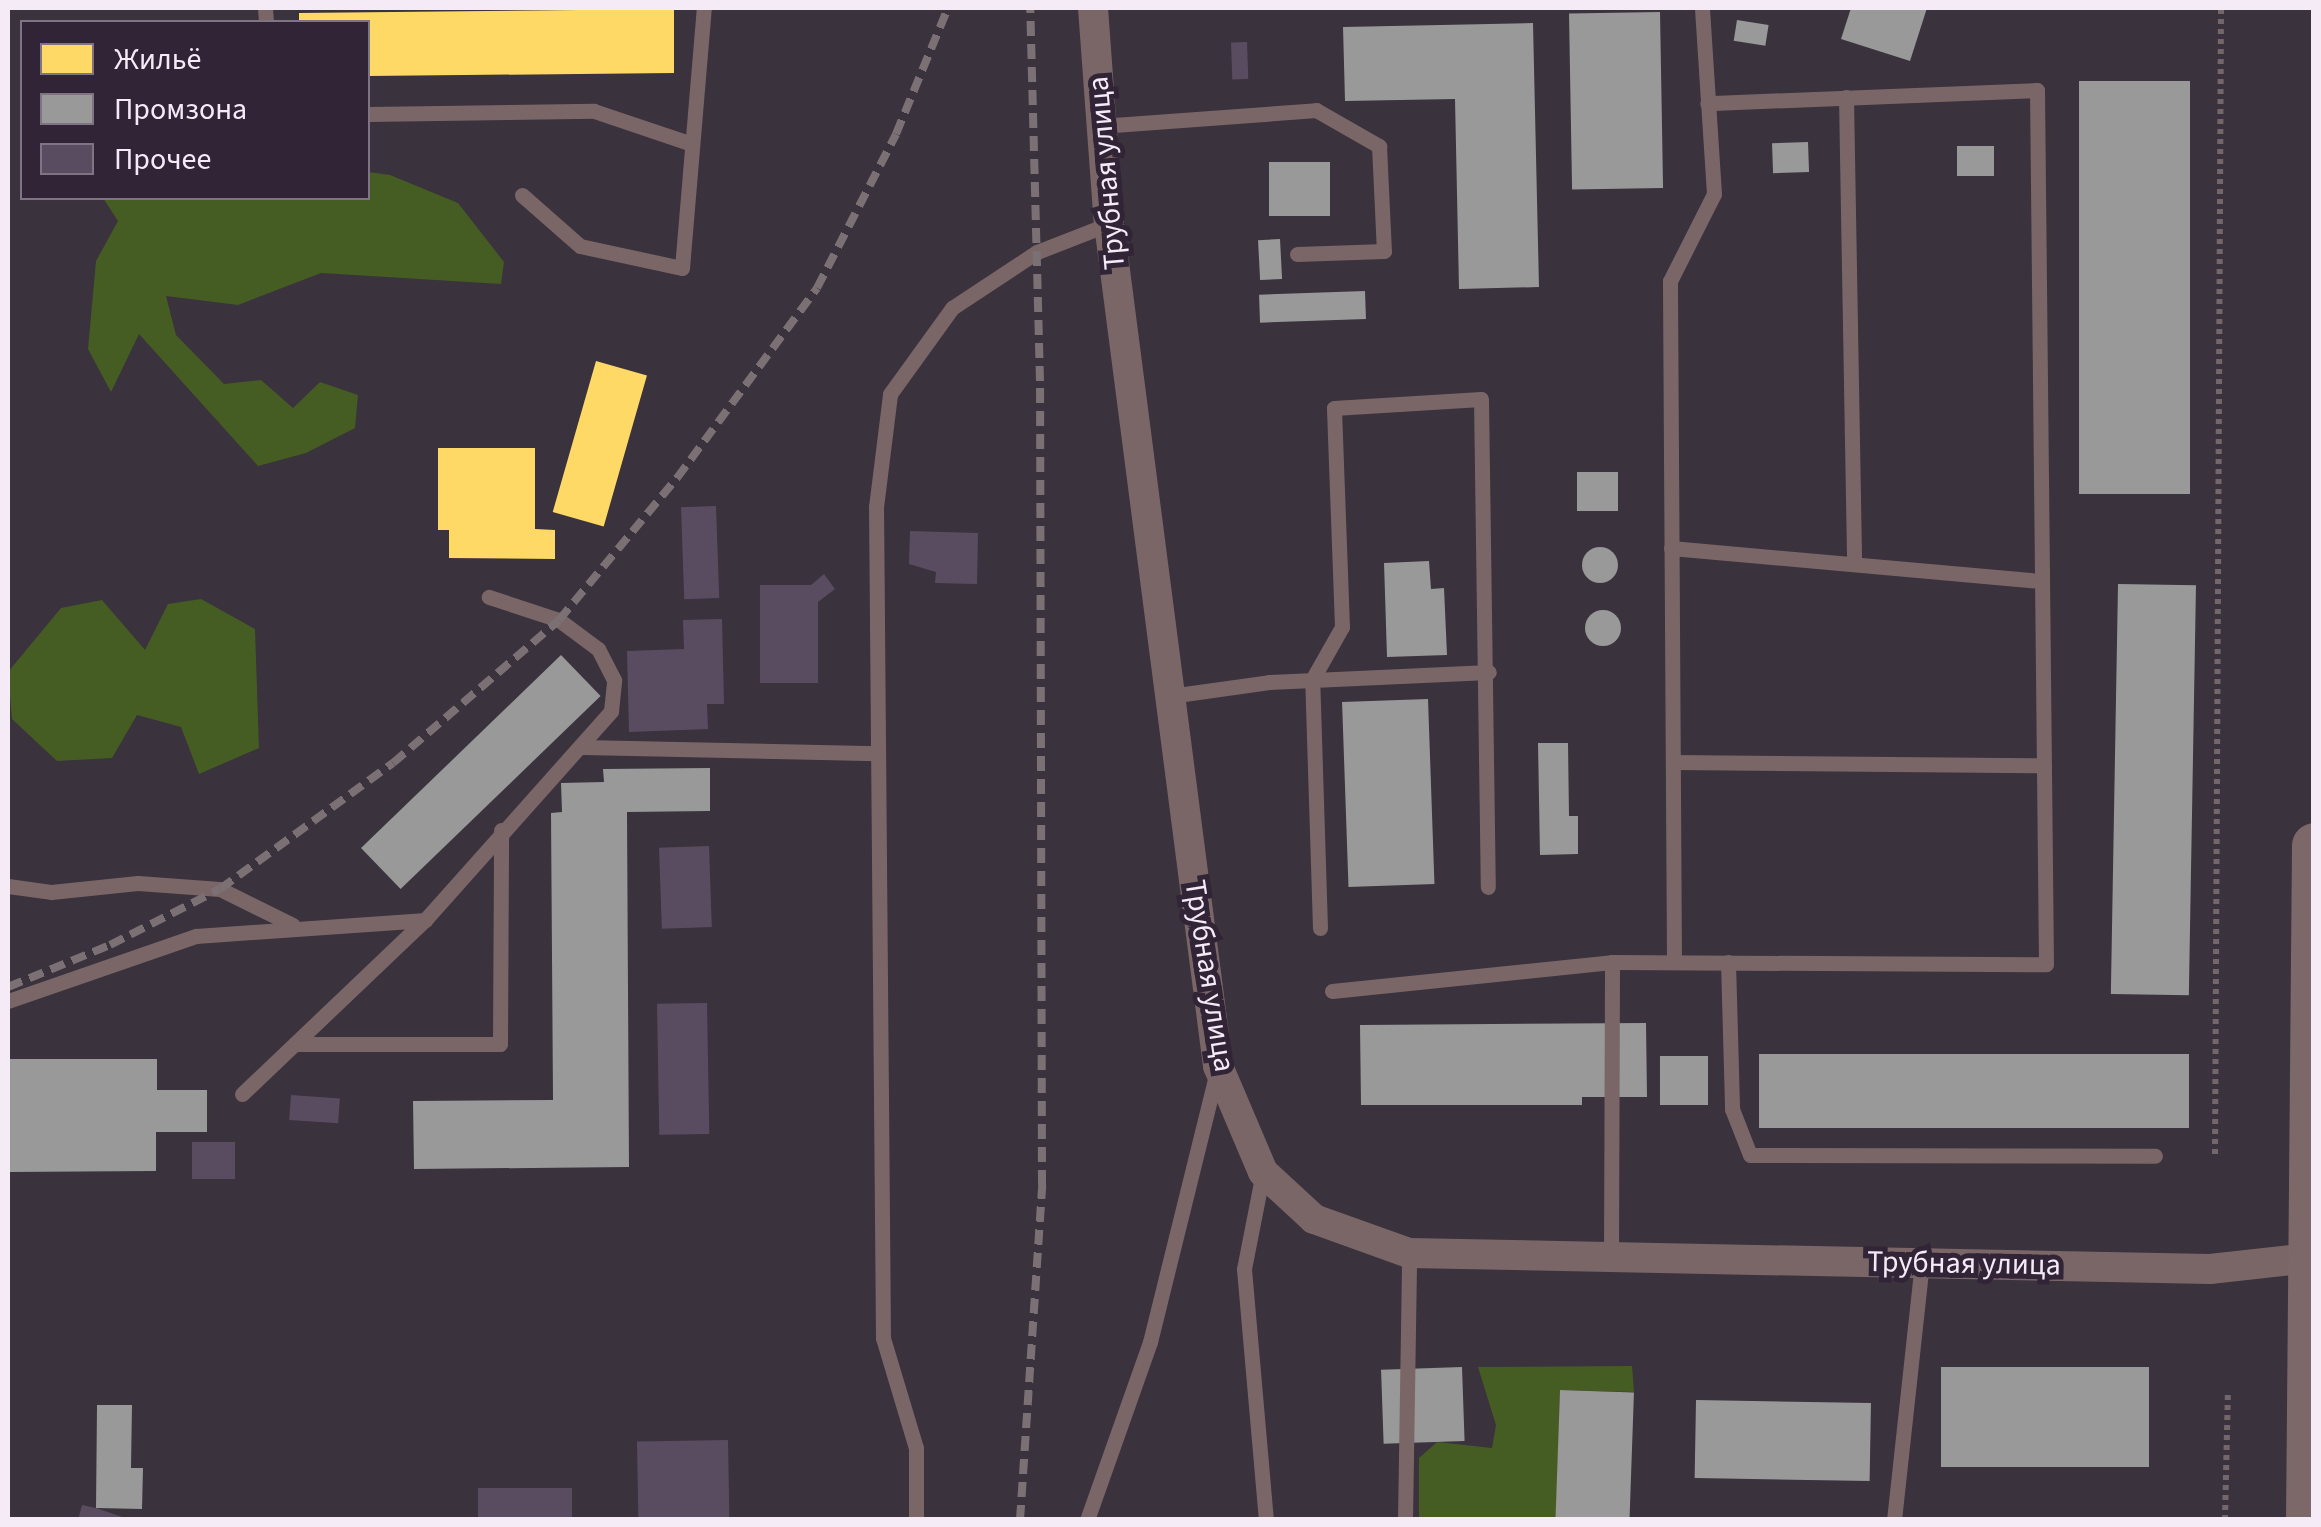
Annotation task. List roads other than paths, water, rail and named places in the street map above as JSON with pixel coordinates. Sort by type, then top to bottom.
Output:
[{"type":"main road","points":[[2308,1520],[2314,846]]},
{"type":"street","name":"Трубная улица","points":[[1093,8],[1109,224],[1218,1066],[1263,1172],[1314,1219],[1409,1253],[2210,1269],[2311,1257]]},
{"type":"lane","points":[[522,195],[580,246],[682,268],[704,8]]},
{"type":"lane","points":[[1674,961],[1670,280],[1714,194],[1702,8]]},
{"type":"lane","points":[[1332,991],[1612,962],[2046,964],[2037,90],[1707,103]]},
{"type":"lane","points":[[1846,97],[1854,564]]},
{"type":"lane","points":[[1100,126],[1316,110],[1379,146],[1384,252],[1297,254]]},
{"type":"lane","points":[[370,114],[594,112],[692,144]]},
{"type":"lane","points":[[916,1520],[916,1448],[883,1338],[876,507],[890,394],[952,308],[1037,252],[1109,224]]},
{"type":"lane","points":[[1320,928],[1312,680],[1342,627],[1334,408],[1482,400],[1490,672],[1488,887]]},
{"type":"lane","points":[[1671,548],[2042,581]]},
{"type":"lane","points":[[242,1094],[425,920],[611,710],[614,680],[598,649],[559,620],[489,596]]},
{"type":"lane","points":[[1170,696],[1312,680],[1490,672]]},
{"type":"lane","points":[[582,746],[878,753]]},
{"type":"lane","points":[[1672,762],[2044,765]]},
{"type":"lane","points":[[295,1044],[500,1044],[501,830]]},
{"type":"lane","points":[[8,886],[51,892],[138,883],[220,889],[297,927]]},
{"type":"lane","points":[[8,1001],[196,936],[425,920]]},
{"type":"lane","points":[[1611,1258],[1612,962]]},
{"type":"lane","points":[[1728,962],[1732,1109],[1750,1154],[2155,1156]]},
{"type":"lane","points":[[1087,1520],[1150,1342],[1218,1066]]},
{"type":"lane","points":[[1263,1172],[1244,1268],[1266,1520]]},
{"type":"lane","points":[[1405,1520],[1409,1253]]},
{"type":"lane","points":[[1894,1520],[1922,1263]]},
{"type":"railway","points":[[8,987],[110,945],[220,889],[393,763],[559,620],[677,478],[817,288],[896,134],[948,8]]},
{"type":"railway","points":[[1020,1520],[1042,1185],[1040,381],[1030,8]]}]
